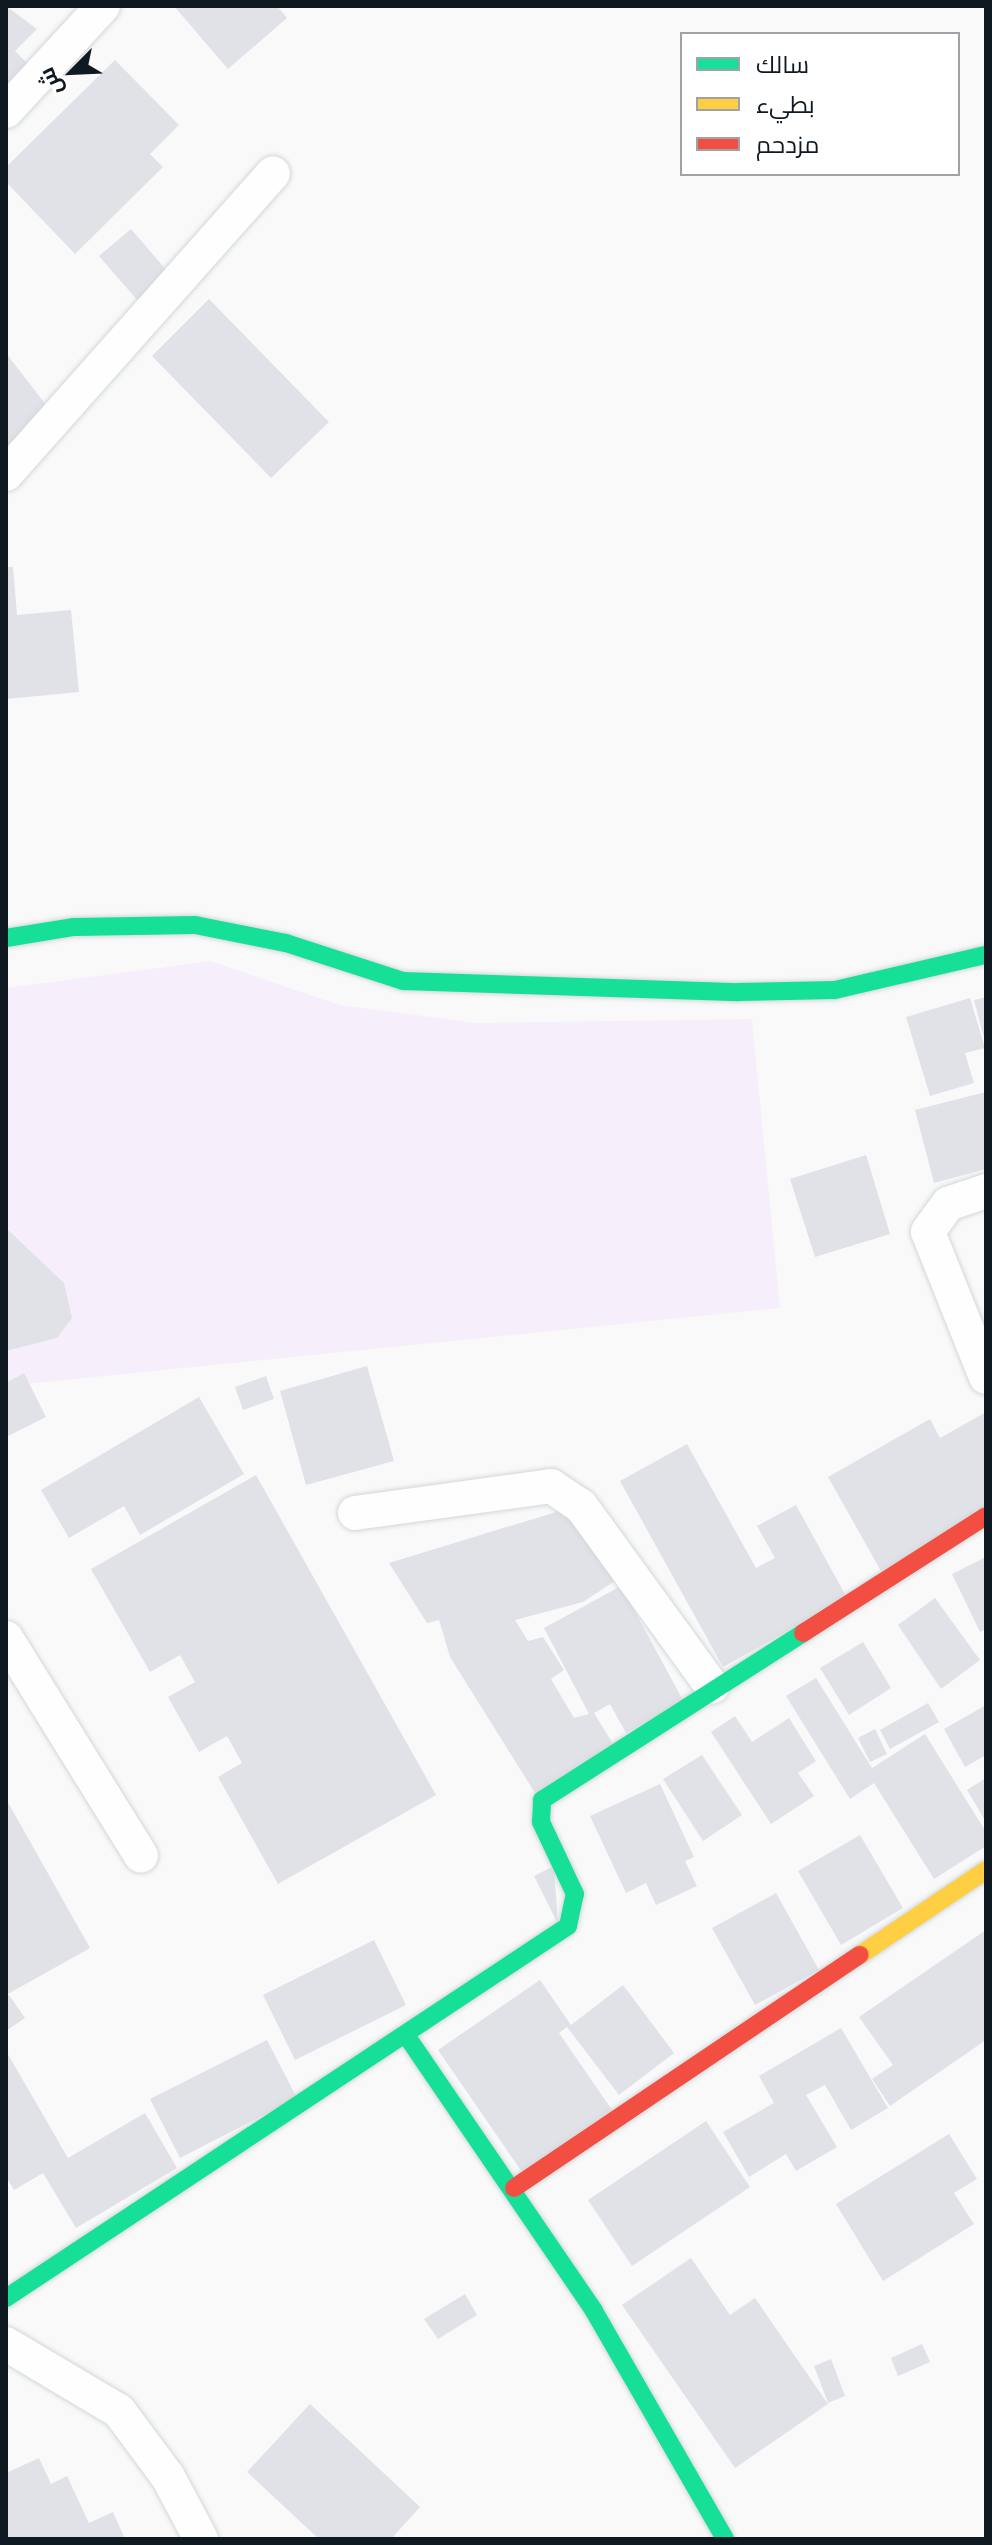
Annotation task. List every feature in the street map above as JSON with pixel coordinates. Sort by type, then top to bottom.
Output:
[{"type":"street","points":[[6,111],[103,6]]},
{"type":"street","points":[[6,474],[273,173]]},
{"type":"street","points":[[6,938],[74,927],[195,925],[286,943],[403,981],[739,992],[835,990],[986,955]]},
{"type":"street","points":[[986,1191],[948,1204],[928,1232],[986,1377]]},
{"type":"street","points":[[355,1513],[551,1486],[581,1506],[712,1686]]},
{"type":"street","points":[[6,2298],[408,2038],[568,1926],[575,1894],[541,1822],[542,1800],[712,1686],[986,1516]]},
{"type":"street","points":[[6,1638],[141,1856]]},
{"type":"street","points":[[514,2188],[986,1870]]},
{"type":"street","points":[[408,2038],[514,2188],[647,2395],[725,2539]]},
{"type":"street","points":[[6,2344],[119,2411],[168,2477],[201,2539]]},
{"type":"shaded area","points":[[210,961],[340,1005],[477,1023],[752,1019],[780,1308],[6,1386],[6,988]]},
{"type":"building","points":[[6,6],[37,29],[15,51],[33,69],[6,96]]},
{"type":"building","points":[[174,6],[277,6],[287,18],[228,69]]},
{"type":"building","points":[[115,60],[179,125],[150,154],[163,167],[75,254],[6,182],[6,167]]},
{"type":"building","points":[[131,229],[169,273],[138,301],[99,256]]},
{"type":"building","points":[[209,299],[329,422],[271,478],[152,356]]},
{"type":"building","points":[[6,353],[56,418],[6,457]]},
{"type":"building","points":[[6,567],[13,567],[17,615],[71,610],[79,692],[6,699]]},
{"type":"building","points":[[986,997],[986,1042],[985,1042],[974,1000]]},
{"type":"building","points":[[970,998],[985,1048],[965,1053],[974,1083],[930,1096],[906,1017]]},
{"type":"building","points":[[986,1092],[986,1169],[934,1183],[915,1110]]},
{"type":"building","points":[[866,1155],[890,1234],[815,1257],[790,1179]]},
{"type":"building","points":[[6,1228],[64,1283],[72,1318],[57,1338],[6,1351]]},
{"type":"building","points":[[367,1366],[394,1461],[306,1485],[280,1391]]},
{"type":"building","points":[[24,1373],[46,1417],[6,1437],[6,1383]]},
{"type":"building","points":[[266,1376],[274,1399],[243,1410],[235,1387]]},
{"type":"building","points":[[199,1397],[244,1474],[140,1535],[124,1506],[69,1538],[41,1490]]},
{"type":"building","points":[[986,1412],[986,1511],[881,1571],[828,1477],[930,1419],[940,1438]]},
{"type":"building","points":[[687,1444],[756,1568],[775,1558],[757,1526],[796,1505],[847,1598],[723,1667],[620,1481]]},
{"type":"building","points":[[256,1475],[436,1795],[278,1884],[218,1777],[242,1763],[227,1736],[199,1752],[168,1697],[195,1682],[180,1655],[150,1672],[91,1569]]},
{"type":"building","points":[[576,1506],[618,1579],[583,1602],[515,1620],[528,1641],[543,1637],[564,1670],[551,1679],[574,1718],[589,1714],[544,1628],[621,1586],[684,1702],[626,1733],[610,1704],[594,1713],[613,1744],[535,1793],[450,1657],[439,1620],[427,1623],[389,1563]]},
{"type":"building","points":[[986,1557],[986,1629],[980,1632],[952,1574]]},
{"type":"building","points":[[935,1598],[980,1660],[941,1689],[898,1625]]},
{"type":"building","points":[[863,1642],[891,1688],[849,1715],[820,1668]]},
{"type":"building","points":[[816,1678],[872,1768],[925,1734],[986,1832],[986,1846],[934,1879],[874,1783],[850,1799],[786,1696]]},
{"type":"building","points":[[928,1703],[939,1722],[890,1749],[880,1730]]},
{"type":"building","points":[[986,1705],[986,1755],[965,1767],[944,1729]]},
{"type":"building","points":[[735,1716],[752,1742],[789,1718],[816,1761],[798,1773],[814,1796],[771,1824],[711,1732]]},
{"type":"building","points":[[875,1729],[887,1754],[870,1762],[858,1738]]},
{"type":"building","points":[[702,1755],[742,1815],[703,1841],[663,1779]]},
{"type":"building","points":[[986,1778],[986,1822],[967,1790]]},
{"type":"building","points":[[660,1784],[694,1857],[685,1861],[697,1886],[656,1905],[646,1883],[626,1893],[590,1816]]},
{"type":"building","points":[[6,1799],[90,1948],[6,1995]]},
{"type":"building","points":[[860,1835],[903,1908],[841,1945],[798,1871]]},
{"type":"building","points":[[554,1866],[558,1924],[534,1876]]},
{"type":"building","points":[[776,1893],[819,1970],[755,2005],[712,1928]]},
{"type":"building","points":[[986,1930],[986,2040],[890,2106],[872,2079],[893,2065],[859,2017]]},
{"type":"building","points":[[374,1940],[406,2005],[295,2060],[263,1995]]},
{"type":"building","points":[[540,1980],[571,2025],[623,1985],[674,2053],[619,2095],[567,2027],[559,2033],[612,2110],[522,2172],[438,2050]]},
{"type":"building","points":[[9,1995],[25,2018],[6,2031],[6,1997]]},
{"type":"building","points":[[841,2028],[888,2108],[851,2130],[825,2085],[806,2095],[837,2147],[796,2171],[786,2154],[749,2177],[723,2132],[774,2103],[759,2076]]},
{"type":"building","points":[[267,2040],[297,2098],[180,2158],[150,2099]]},
{"type":"building","points":[[6,2051],[68,2158],[145,2113],[177,2168],[76,2228],[43,2173],[14,2190],[6,2177]]},
{"type":"building","points":[[706,2121],[750,2187],[632,2266],[588,2200]]},
{"type":"building","points":[[949,2134],[977,2179],[954,2193],[974,2224],[883,2281],[836,2204]]},
{"type":"building","points":[[691,2258],[730,2315],[755,2298],[828,2404],[735,2468],[622,2305]]},
{"type":"building","points":[[465,2294],[477,2315],[438,2339],[424,2319]]},
{"type":"building","points":[[922,2344],[930,2362],[898,2376],[891,2358]]},
{"type":"building","points":[[831,2359],[845,2396],[828,2403],[814,2366]]},
{"type":"building","points":[[310,2404],[420,2507],[391,2539],[319,2539],[247,2472]]},
{"type":"building","points":[[39,2458],[51,2484],[67,2476],[89,2523],[113,2512],[125,2539],[6,2539],[6,2473]]},
{"type":"traffic: fast","points":[[6,938],[74,927],[195,925],[286,943],[403,981],[739,992],[835,990],[986,955]]},
{"type":"traffic: fast","points":[[6,2298],[568,1926],[575,1894],[541,1822],[542,1800],[803,1633]]},
{"type":"traffic: fast","points":[[408,2038],[594,2311],[725,2539]]},
{"type":"traffic: slow","points":[[860,1955],[986,1870]]},
{"type":"traffic: jam","points":[[803,1633],[986,1516]]},
{"type":"traffic: jam","points":[[514,2188],[860,1955]]}]
